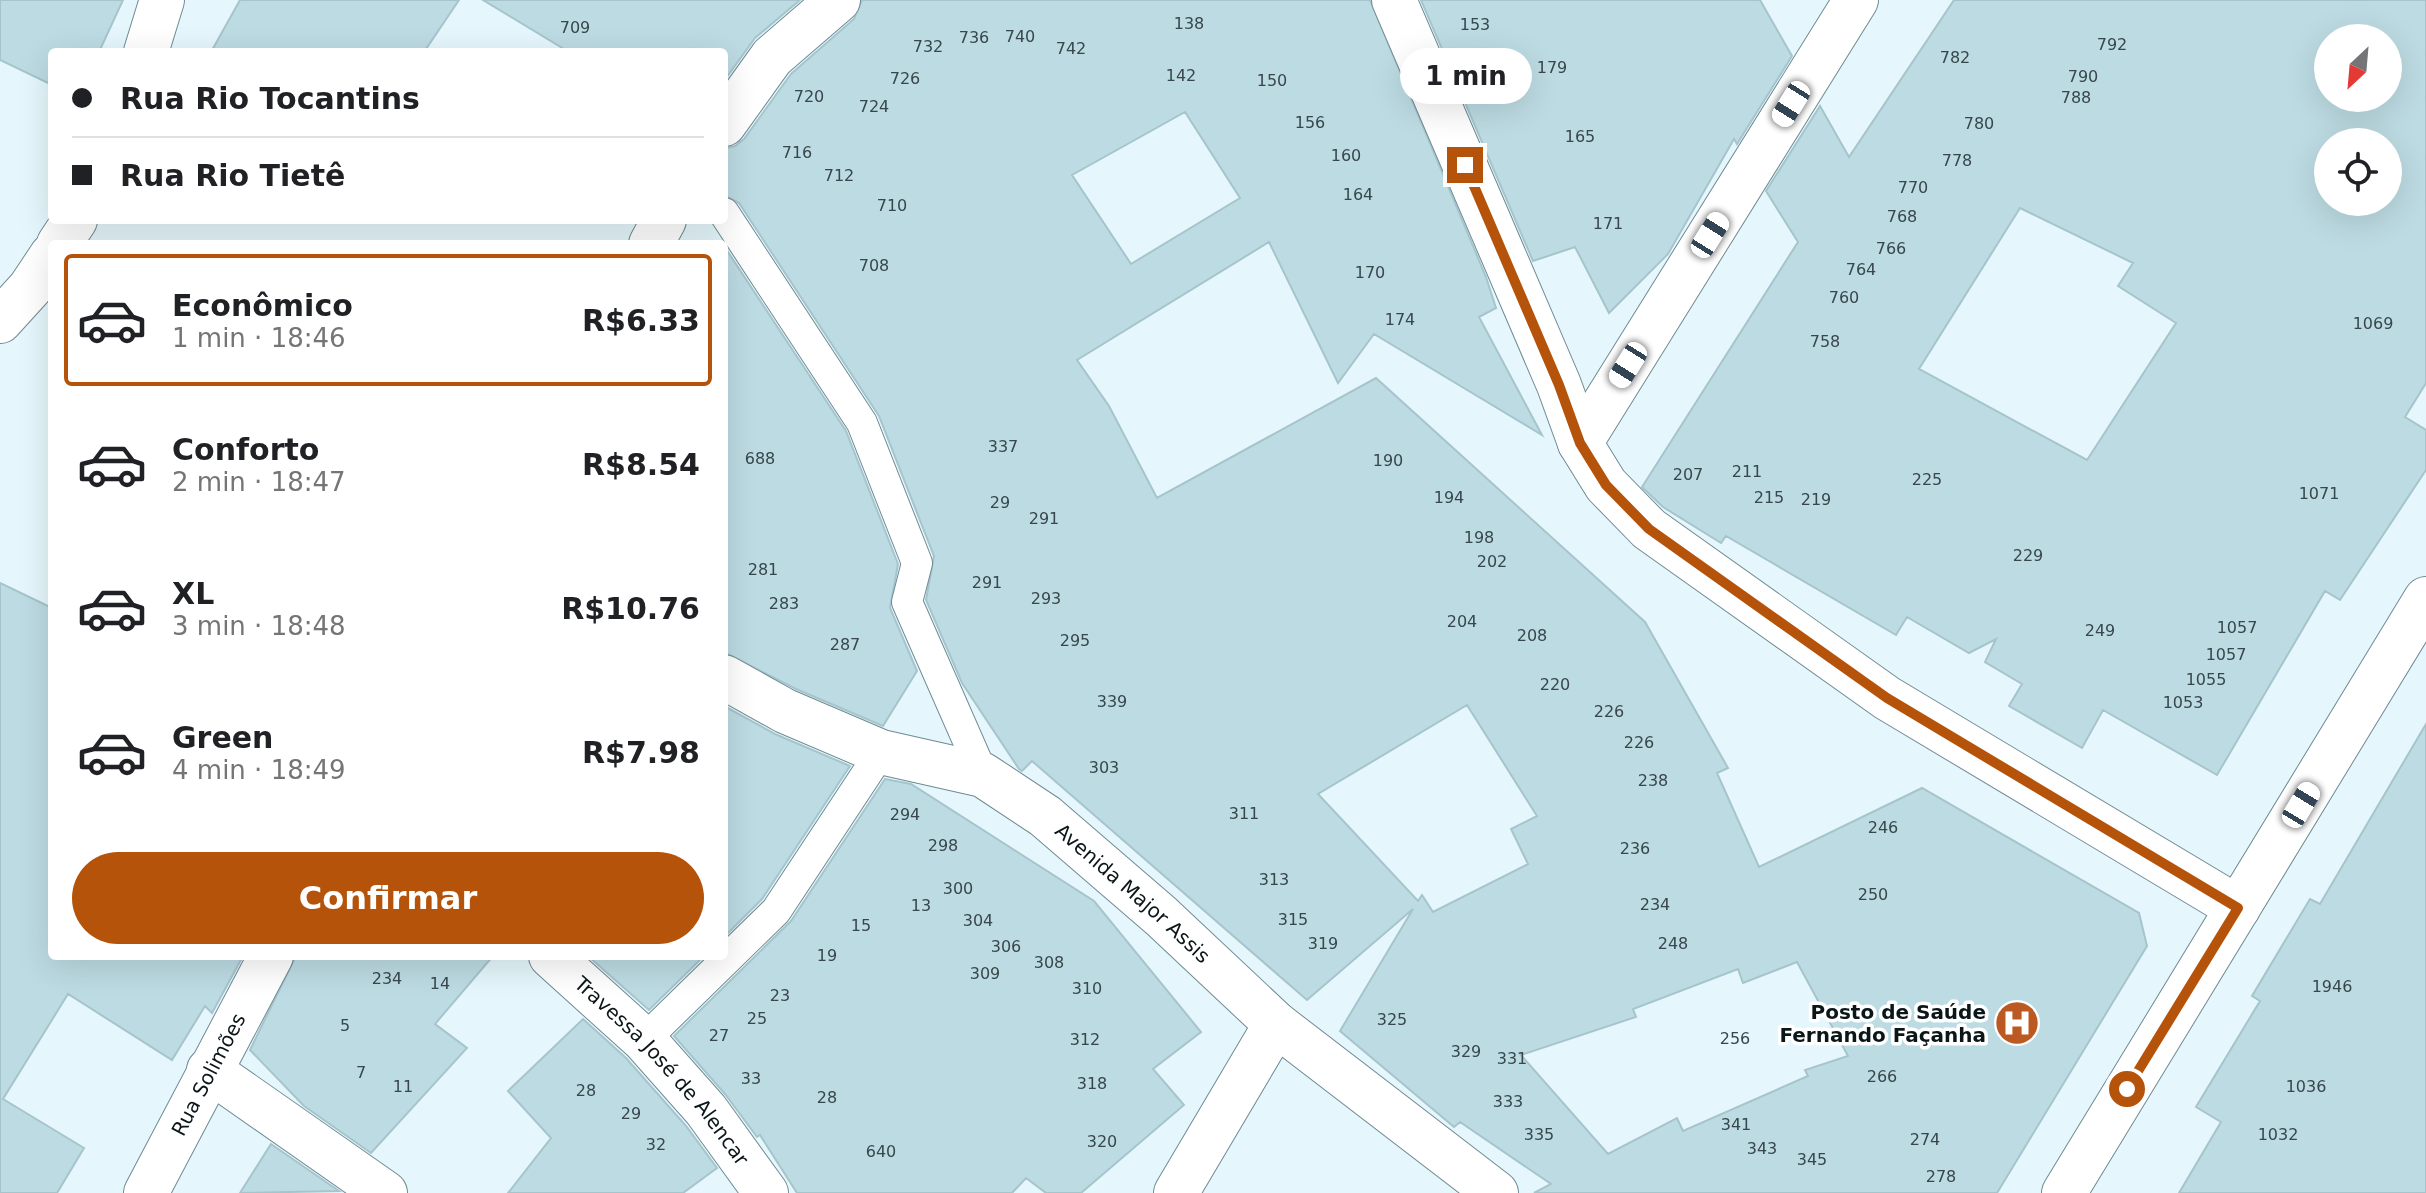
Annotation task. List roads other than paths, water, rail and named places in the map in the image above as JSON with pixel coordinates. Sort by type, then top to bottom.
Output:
[{"type":"street","points":[[147,48],[162,0]]},
{"type":"street","points":[[728,118],[772,57],[838,0]]},
{"type":"street","points":[[1394,0],[1559,385],[1580,443],[1606,485],[1649,529],[1887,698],[2238,908]]},
{"type":"street","points":[[1580,443],[1856,0]]},
{"type":"street","points":[[0,321],[34,278]]},
{"type":"street","points":[[2064,1193],[2426,599]]},
{"type":"street","name":"Avenida Major Assis","points":[[728,679],[785,711],[881,752],[983,775],[1045,816],[1161,916],[1276,1024],[1496,1193]]},
{"type":"street","name":"Rua Solimões","points":[[146,1193],[269,960]]},
{"type":"street","name":"Travessa José de Alencar","points":[[555,960],[644,1040],[706,1110],[766,1193]]},
{"type":"street","points":[[1176,1193],[1276,1024]]},
{"type":"street","points":[[209,1070],[385,1193]]},
{"type":"lane","points":[[728,219],[862,423],[917,563],[907,602],[983,775]]},
{"type":"lane","points":[[728,958],[776,911],[881,752]]},
{"type":"lane","points":[[644,1040],[726,960]]},
{"type":"place","name":"Posto de Saúde Fernando Façanha","points":[[2017,1023]]}]
